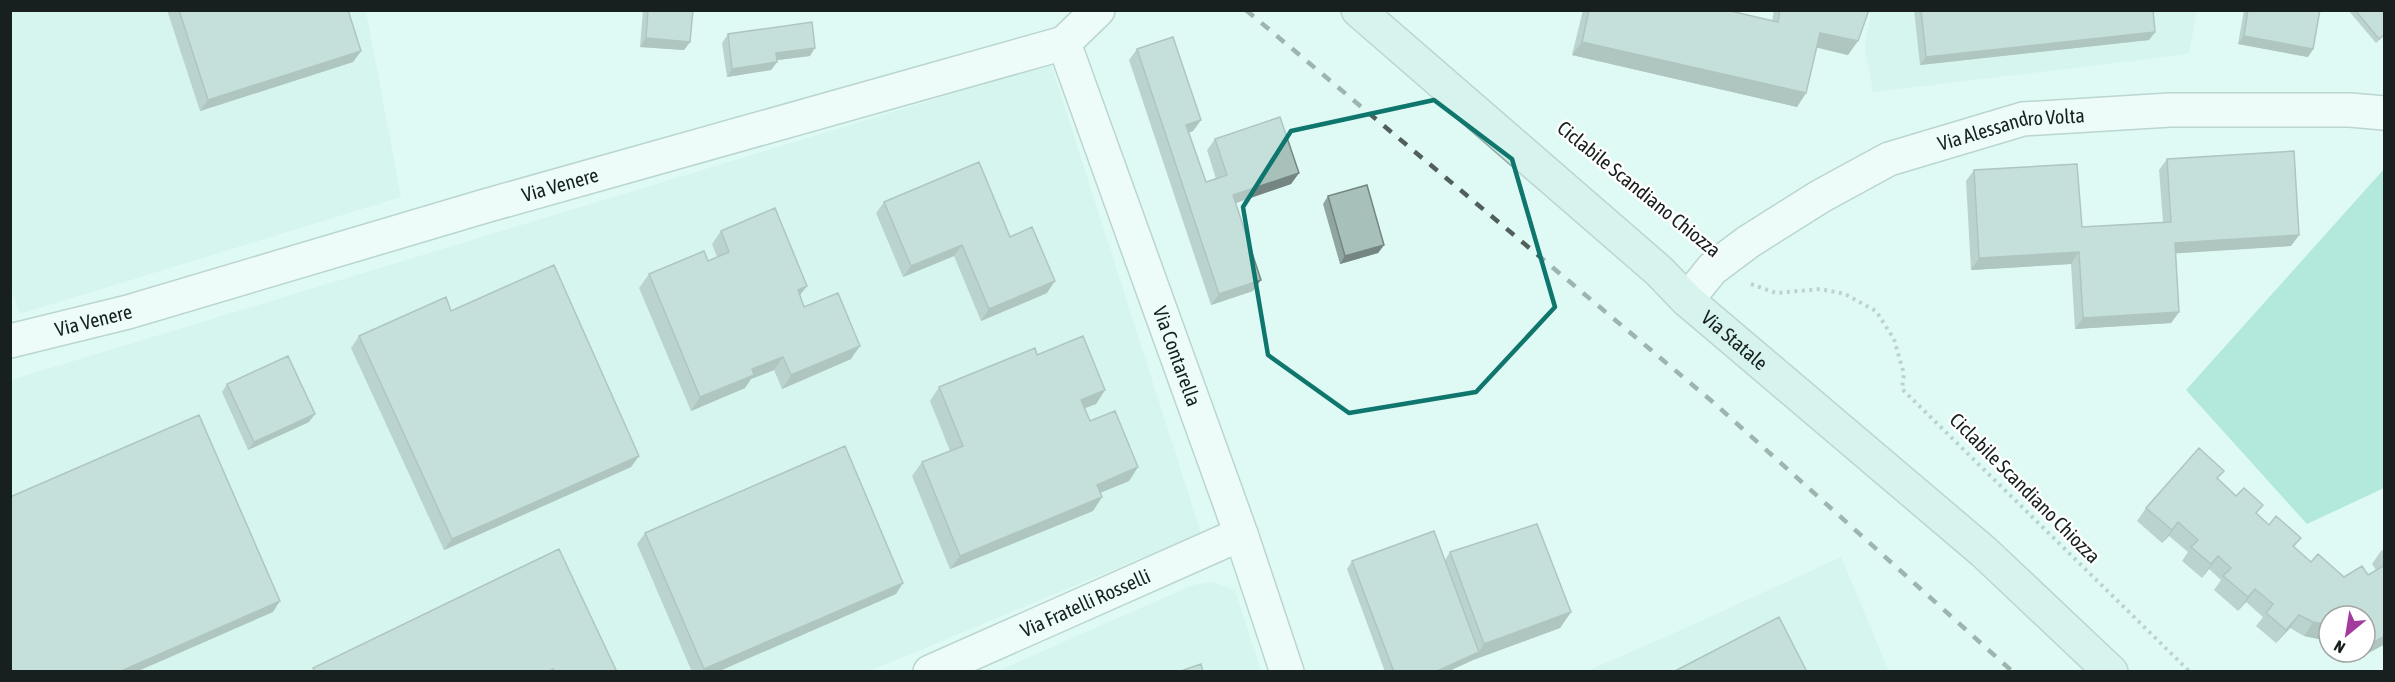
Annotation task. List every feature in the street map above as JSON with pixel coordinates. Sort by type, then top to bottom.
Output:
[{"type":"main road","name":"Via Statale","points":[[1358,10],[1659,271],[1687,300],[1984,552],[2111,672]]},
{"type":"street","name":"Via Venere","points":[[10,341],[128,312],[485,206],[1064,43],[1098,10]]},
{"type":"street","name":"Via Contarella","points":[[1064,43],[1240,534],[1287,672]]},
{"type":"street","name":"Via Alessandro Volta","points":[[1687,300],[1712,269],[1748,242],[1821,196],[1889,159],[2023,119],[2170,110],[2350,110],[2385,113]]},
{"type":"street","name":"Via Fratelli Rosselli","points":[[930,672],[1240,534]]},
{"type":"path","name":"Ciclabile Scandiano Chiozza","points":[[1712,269],[1776,293],[1820,289],[1845,294],[1876,311],[1894,339],[1904,375],[1902,389],[2190,672]]},
{"type":"highlighted area","points":[[1434,100],[1512,159],[1555,307],[1476,392],[1349,413],[1268,355],[1243,207],[1291,131]]},
{"type":"shaded area","points":[[10,11],[366,11],[401,197],[20,314],[10,286]]},
{"type":"shaded area","points":[[1871,11],[2197,11],[2189,54],[1873,92],[1865,47]]},
{"type":"shaded area","points":[[1051,64],[1201,533],[870,671],[11,672],[11,380]]},
{"type":"shaded area","points":[[1841,557],[1889,671],[1584,672],[1679,631]]},
{"type":"shaded area","points":[[1212,582],[1235,590],[1261,671],[995,672],[1193,585]]},
{"type":"green space","points":[[2384,169],[2384,488],[2307,524],[2186,390]]},
{"type":"building","points":[[179,10],[348,10],[361,51],[208,100]]},
{"type":"building","points":[[648,10],[693,10],[690,42],[646,38]]},
{"type":"building","points":[[1589,10],[1726,10],[1778,22],[1780,10],[1869,10],[1858,41],[1820,33],[1806,93],[1582,42]]},
{"type":"building","points":[[1921,10],[2153,10],[2155,32],[1926,57]]},
{"type":"building","points":[[2248,10],[2320,10],[2313,49],[2244,36]]},
{"type":"building","points":[[2355,10],[2385,10],[2385,34],[2379,39]]},
{"type":"building","points":[[812,22],[815,48],[776,53],[777,62],[732,69],[728,34]]},
{"type":"building","points":[[1173,37],[1201,120],[1186,125],[1206,182],[1227,175],[1215,139],[1280,117],[1299,173],[1233,195],[1261,280],[1219,294],[1137,49]]},
{"type":"building","points":[[2294,151],[2299,235],[2175,243],[2179,312],[2083,318],[2079,252],[1979,258],[1974,170],[2077,164],[2082,227],[2171,222],[2167,159]]},
{"type":"building","points":[[979,162],[1010,237],[1032,227],[1055,281],[989,309],[962,245],[911,266],[884,202]]},
{"type":"building","points":[[1367,185],[1384,245],[1345,256],[1328,196]]},
{"type":"building","points":[[775,208],[807,286],[798,290],[804,307],[838,293],[860,346],[791,375],[783,357],[752,369],[754,375],[700,397],[649,274],[704,251],[708,261],[729,252],[721,231]]},
{"type":"building","points":[[554,265],[639,456],[452,539],[359,336],[446,297],[451,311]]},
{"type":"building","points":[[1083,336],[1105,390],[1081,400],[1090,421],[1115,411],[1138,467],[1097,485],[1102,497],[960,556],[922,462],[963,446],[939,387],[1035,348],[1037,355]]},
{"type":"building","points":[[288,356],[315,414],[254,442],[227,384]]},
{"type":"building","points":[[199,415],[280,601],[119,672],[10,672],[10,497]]},
{"type":"building","points":[[845,446],[903,583],[704,669],[645,533]]},
{"type":"building","points":[[2199,448],[2224,471],[2217,478],[2236,496],[2244,488],[2263,505],[2256,513],[2269,525],[2276,516],[2301,538],[2293,546],[2311,562],[2318,554],[2344,577],[2362,566],[2368,575],[2385,565],[2385,636],[2377,640],[2377,604],[2317,604],[2317,623],[2299,615],[2286,630],[2266,613],[2273,604],[2255,589],[2248,597],[2223,576],[2231,568],[2218,556],[2211,564],[2191,547],[2198,540],[2178,522],[2172,530],[2146,508]]},
{"type":"building","points":[[1537,524],[1571,612],[1484,644],[1450,552]]},
{"type":"building","points":[[1434,531],[1479,652],[1435,672],[1394,672],[1352,561]]},
{"type":"building","points":[[559,549],[617,672],[555,672],[553,669],[548,672],[315,672],[313,668]]},
{"type":"building","points":[[1779,617],[1807,672],[1673,672]]},
{"type":"building","points":[[1201,664],[1203,672],[1178,672]]},
{"type":"railway","points":[[1246,10],[1714,403],[2013,672]]}]
